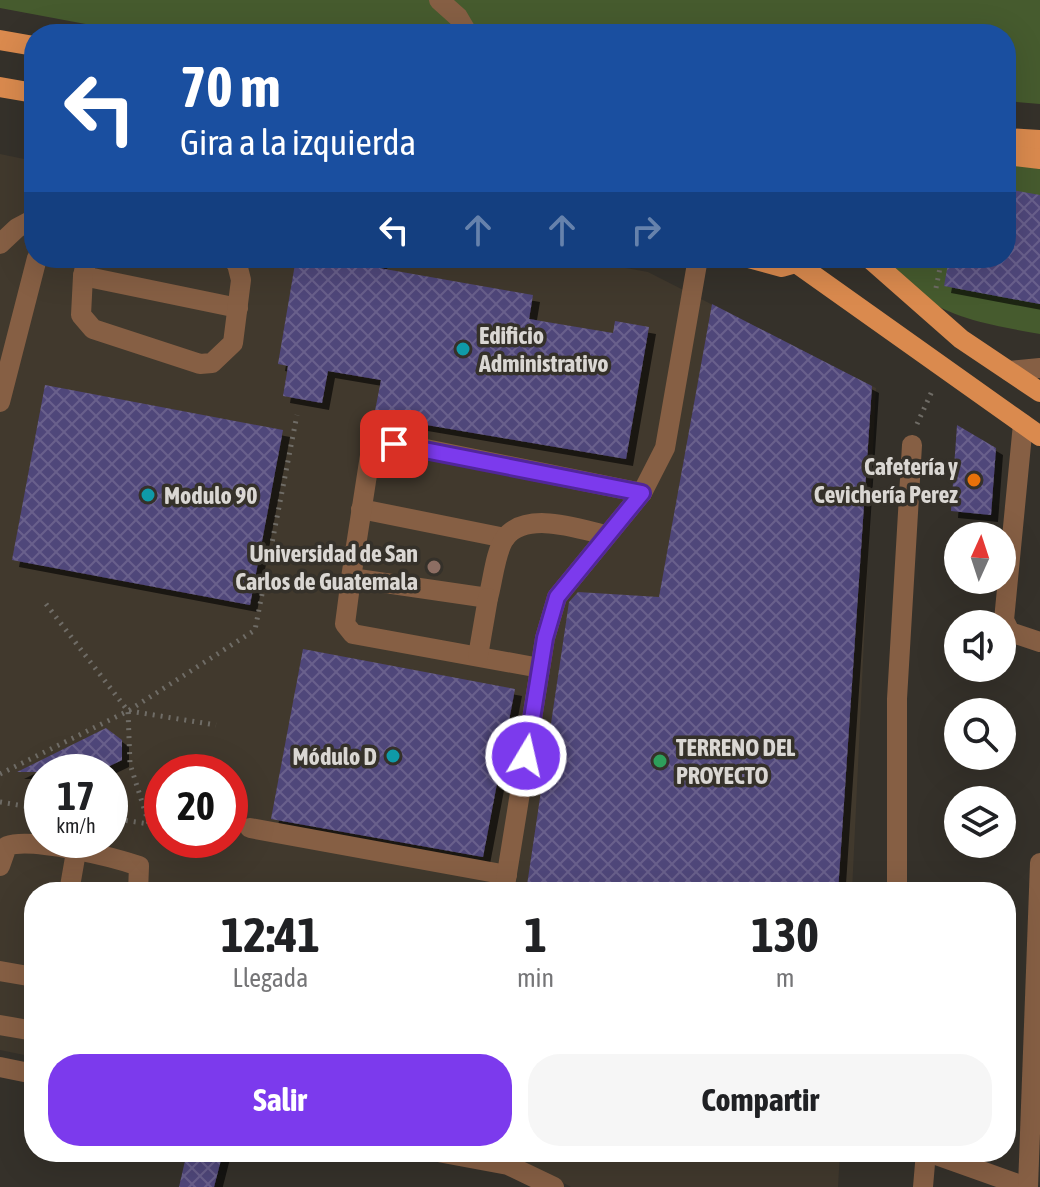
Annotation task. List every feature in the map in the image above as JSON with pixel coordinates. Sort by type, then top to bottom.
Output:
[{"type":"main road","points":[[0,40],[24,44]]},
{"type":"main road","points":[[2,91],[24,92]]},
{"type":"main road","points":[[1016,139],[1040,140]]},
{"type":"main road","points":[[1016,156],[1040,159]]},
{"type":"main road","points":[[814,268],[1031,430]]},
{"type":"main road","points":[[880,268],[961,339],[1040,392]]},
{"type":"street","points":[[439,0],[462,24]]},
{"type":"street","points":[[0,244],[24,224]]},
{"type":"street","points":[[0,402],[34,268]]},
{"type":"street","points":[[85,268],[79,299],[81,315],[93,329],[200,364],[224,355],[233,343],[241,280],[238,268]]},
{"type":"street","points":[[89,268],[238,308]]},
{"type":"street","points":[[506,882],[540,668],[557,597],[642,493],[665,448],[696,268]]},
{"type":"street","points":[[1009,371],[1040,368]]},
{"type":"street","points":[[1031,430],[1004,620],[1010,632],[1040,642]]},
{"type":"street","points":[[540,668],[353,634],[345,624],[371,449],[379,444],[411,446],[642,493]]},
{"type":"street","points":[[897,882],[897,699],[912,445]]},
{"type":"street","points":[[361,509],[505,538]]},
{"type":"street","points":[[478,656],[488,598],[505,538],[522,525],[547,523],[606,535]]},
{"type":"street","points":[[351,578],[488,598]]},
{"type":"street","points":[[250,828],[501,882]]},
{"type":"street","points":[[0,866],[7,846],[24,843]]},
{"type":"street","points":[[71,882],[75,858]]},
{"type":"street","points":[[103,858],[139,866],[138,882]]},
{"type":"street","points":[[956,1162],[1027,1187],[1040,863]]},
{"type":"street","points":[[0,971],[24,975]]},
{"type":"street","points":[[0,1025],[24,1029]]},
{"type":"street","points":[[0,1067],[24,1072]]},
{"type":"street","points":[[492,1162],[522,1170],[554,1187]]},
{"type":"street","points":[[923,1187],[926,1162]]},
{"type":"path","points":[[934,298],[940,268]]},
{"type":"path","points":[[912,445],[919,417],[944,365]]},
{"type":"path","points":[[0,774],[128,711],[255,630],[297,415]]},
{"type":"path","points":[[46,604],[128,711],[130,764],[144,808]]},
{"type":"path","points":[[128,711],[216,725]]},
{"type":"path","points":[[0,802],[24,806]]},
{"type":"shaded area","name":"Universidad de San Carlos de Guatemala","points":[[0,154],[24,159],[24,268],[626,268],[648,272],[876,388],[852,882],[24,882],[24,1055],[0,1050]]},
{"type":"shaded area","points":[[524,1162],[839,1162],[838,1187],[571,1187]]},
{"type":"green space","points":[[0,0],[1040,0],[1040,104],[1016,102],[1016,24],[86,24],[0,8]]},
{"type":"green space","points":[[1016,165],[1040,169],[1040,334],[978,321],[948,311],[916,292],[891,268],[1016,268]]},
{"type":"building","points":[[1016,191],[1040,195],[1040,304],[944,286],[947,268],[1016,268]]},
{"type":"building","name":"Edificio Administrativo","points":[[294,268],[379,268],[533,295],[529,319],[613,333],[615,321],[649,327],[626,459],[374,416],[381,380],[328,371],[322,403],[283,396],[288,366],[278,364]]},
{"type":"building","points":[[712,304],[872,386],[839,882],[527,882],[569,602],[578,592],[659,597]]},
{"type":"building","name":"Modulo 90","points":[[45,385],[283,430],[250,605],[12,560]]},
{"type":"building","name":"Cafetería y Cevichería Perez","points":[[957,425],[996,448],[991,515],[951,511]]},
{"type":"building","name":"Módulo D","points":[[303,649],[515,689],[483,857],[271,819]]},
{"type":"building","points":[[106,728],[122,740],[122,754],[53,754]]},
{"type":"building","points":[[185,1162],[220,1162],[214,1187],[179,1187]]},
{"type":"place","name":"Edificio Administrativo","points":[[463,349]]},
{"type":"place","name":"Cafetería y Cevichería Perez","points":[[974,480]]},
{"type":"place","name":"Modulo 90","points":[[148,495]]},
{"type":"place","name":"Universidad de San Carlos de Guatemala","points":[[434,567]]},
{"type":"place","name":"Módulo D","points":[[393,756]]},
{"type":"place","name":"TERRENO DEL PROYECTO","points":[[660,761]]},
{"type":"route","points":[[394,444],[642,493],[557,597],[545,638],[526,756]]}]
